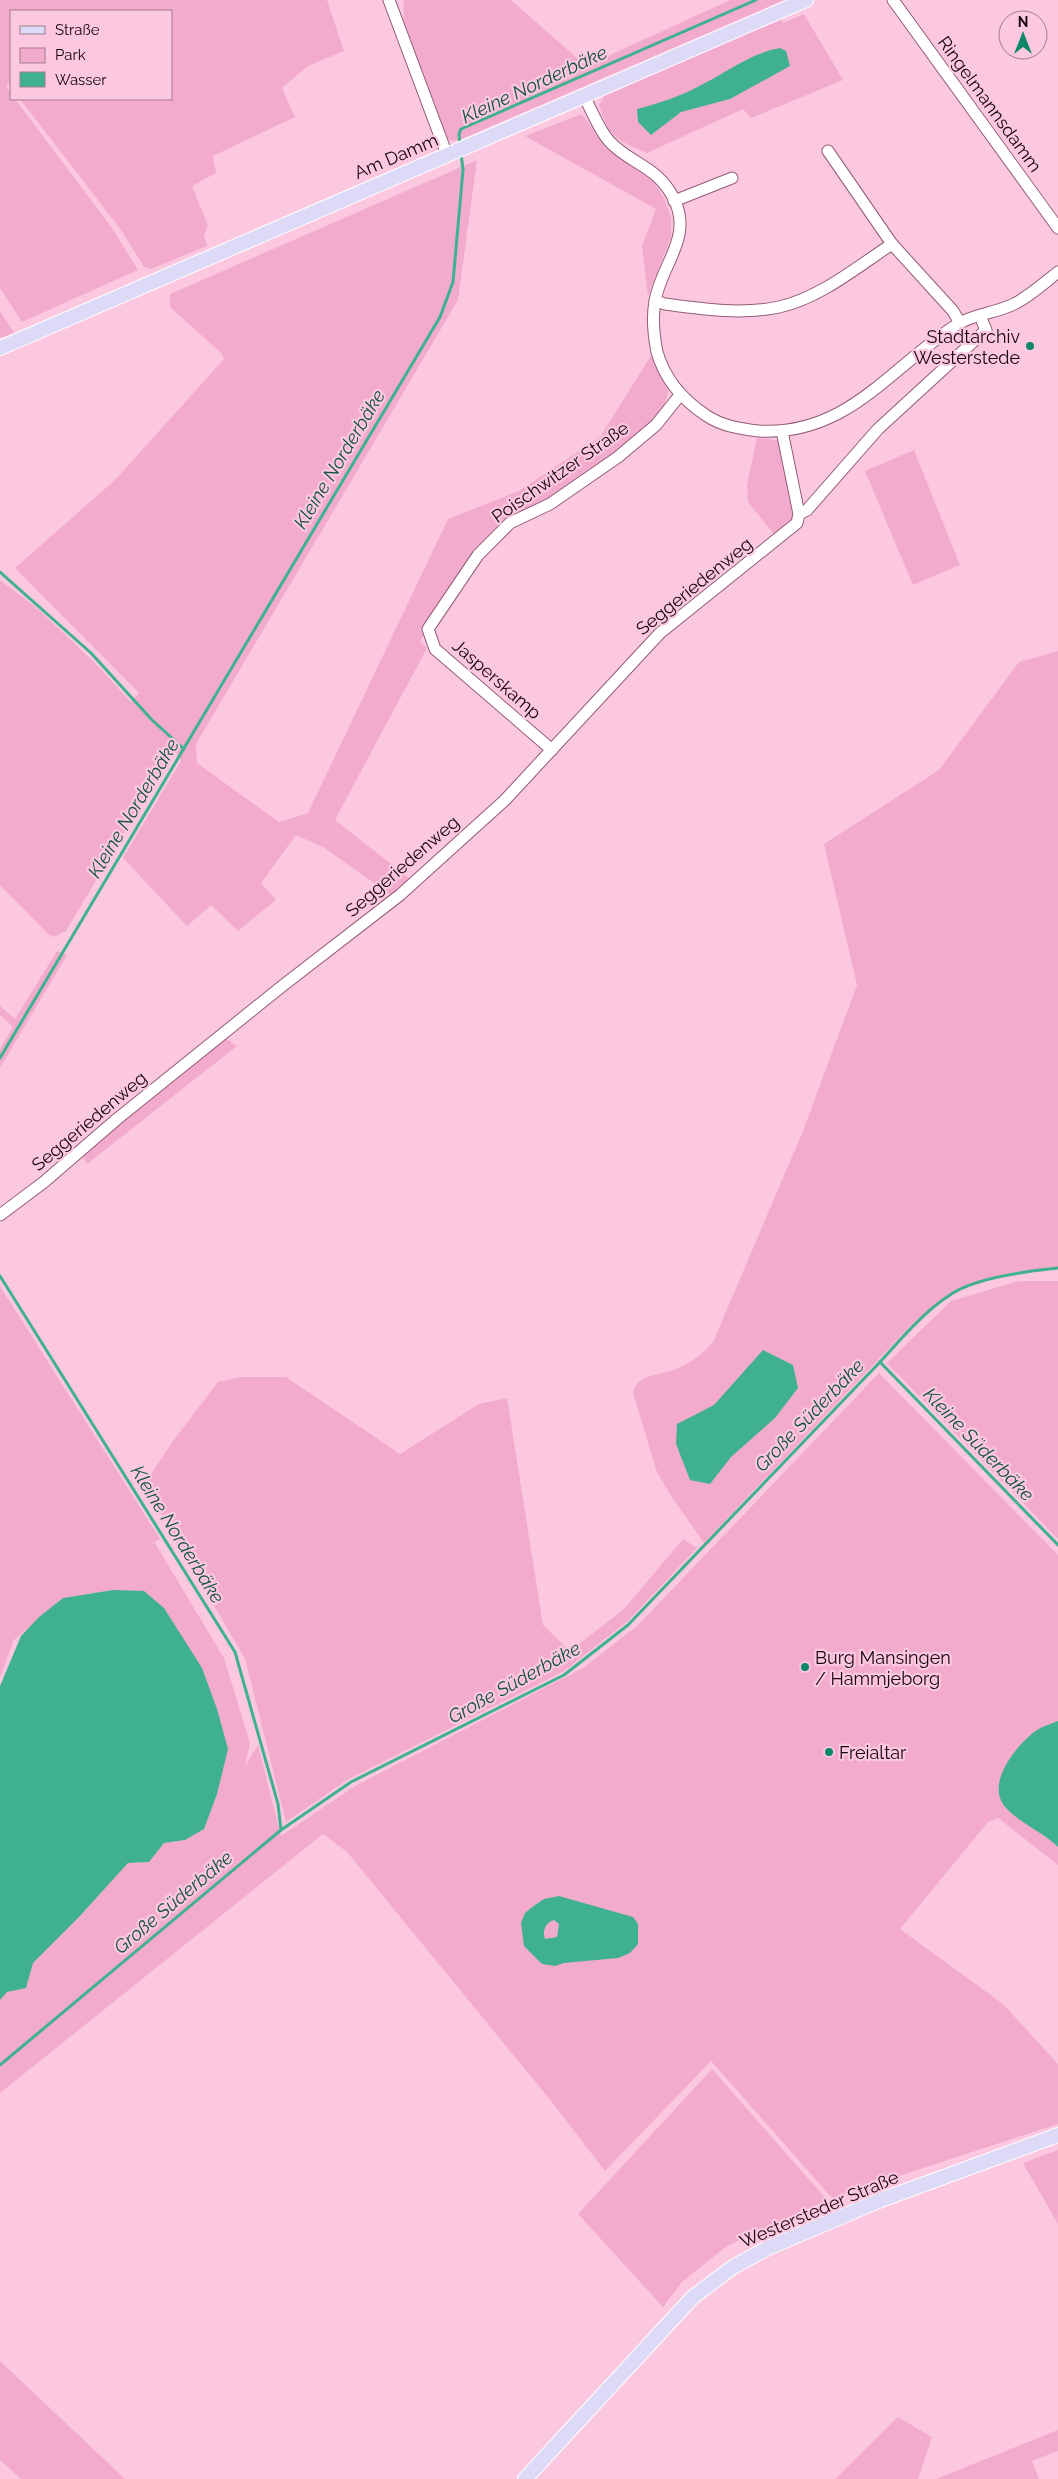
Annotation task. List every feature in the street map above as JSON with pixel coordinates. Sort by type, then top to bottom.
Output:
[{"type":"main road","name":"Am Damm","points":[[0,348],[806,0]]},
{"type":"main road","name":"Westersteder Straße","points":[[525,2479],[693,2297],[732,2267],[768,2248],[881,2200],[1058,2134]]},
{"type":"street","points":[[390,0],[449,154]]},
{"type":"street","name":"Ringelmannsdamm","points":[[893,0],[1058,228]]},
{"type":"street","points":[[584,96],[609,141],[623,153],[655,173],[674,200],[681,219],[680,237],[655,301],[654,325],[658,353],[676,391],[693,407],[714,421],[741,430],[782,430],[817,422],[843,412],[868,396],[960,323],[1013,304],[1058,272]]},
{"type":"street","points":[[828,151],[892,244],[953,311],[960,323]]},
{"type":"street","points":[[674,200],[732,178]]},
{"type":"street","points":[[655,301],[665,304],[740,311],[780,307],[835,283],[892,244]]},
{"type":"street","name":"Seggeriedenweg","points":[[0,1215],[44,1182],[281,987],[400,894],[505,800],[660,633],[797,523],[799,514],[807,510],[878,429],[986,330],[980,316]]},
{"type":"street","name":"Poischwitzer Straße","points":[[428,629],[478,555],[510,523],[550,504],[618,457],[656,425],[680,395]]},
{"type":"street","points":[[782,430],[799,514]]},
{"type":"street","name":"Jasperskamp","points":[[428,629],[435,650],[552,750]]},
{"type":"green space","points":[[0,0],[327,0],[344,51],[308,66],[282,88],[295,117],[213,156],[216,173],[192,186],[208,225],[204,236],[207,246],[151,269],[144,267],[121,230],[21,100],[172,100],[172,10],[10,10],[10,85],[9,83],[6,86],[10,92],[10,100],[16,100],[112,228],[138,270],[22,322],[0,288]]},
{"type":"green space","points":[[511,0],[586,66],[730,0],[784,0],[464,138],[452,141],[447,139],[401,21],[404,16],[403,1]]},
{"type":"green space","points":[[804,14],[843,80],[751,118],[743,109],[647,153],[621,141],[606,125],[599,105],[609,88],[780,15],[783,23]]},
{"type":"green space","points":[[582,114],[606,148],[652,180],[664,198],[671,217],[671,237],[648,296],[642,246],[656,209],[525,136]]},
{"type":"green space","points":[[477,160],[458,300],[196,744],[197,763],[279,822],[308,813],[448,519],[519,491],[600,437],[652,354],[669,388],[662,414],[650,427],[581,478],[505,525],[456,579],[420,641],[427,648],[335,820],[410,879],[391,895],[323,847],[296,835],[261,883],[276,900],[238,931],[211,905],[187,926],[123,858],[181,761],[174,749],[66,931],[54,937],[48,934],[0,885],[0,580],[38,609],[95,663],[131,702],[139,693],[15,568],[116,479],[224,359],[222,354],[170,307],[170,294]]},
{"type":"green space","points":[[0,311],[14,333],[0,338]]},
{"type":"green space","points":[[757,438],[785,441],[798,514],[778,539],[748,502],[747,485]]},
{"type":"green space","points":[[914,450],[960,565],[913,585],[865,471]]},
{"type":"green space","points":[[1058,651],[1058,1267],[1015,1272],[952,1292],[914,1322],[704,1543],[671,1496],[657,1472],[633,1393],[635,1387],[644,1378],[672,1371],[688,1363],[713,1342],[803,1131],[857,985],[824,844],[939,770],[1019,662]]},
{"type":"green space","points":[[57,951],[67,955],[0,1068],[0,1049],[13,1027],[0,1015],[0,1006],[15,1019]]},
{"type":"green space","points":[[225,1038],[237,1046],[87,1164],[82,1155]]},
{"type":"green space","points":[[1019,1281],[1058,1281],[1058,1539],[887,1363],[951,1301]]},
{"type":"green space","points":[[0,1286],[160,1539],[149,1545],[155,1543],[224,1658],[250,1743],[245,1766],[258,1745],[281,1836],[355,1786],[583,1668],[637,1626],[879,1373],[1058,1555],[1058,1721],[1037,1730],[1052,1841],[1058,1847],[1058,1865],[998,1818],[988,1822],[900,1929],[1003,2004],[1058,2064],[1058,2124],[832,2198],[711,2061],[605,2171],[551,2101],[347,1852],[323,1834],[0,2093],[0,2000],[7,1992],[26,1988],[32,1963],[79,1917],[128,1863],[149,1862],[164,1843],[185,1840],[217,1794],[221,1772],[113,1590],[63,1598],[14,1640],[0,1677]]},
{"type":"green space","points":[[240,1377],[286,1377],[400,1454],[479,1404],[507,1398],[543,1625],[570,1651],[624,1609],[683,1539],[697,1548],[628,1621],[564,1671],[347,1780],[286,1822],[245,1659],[144,1485],[173,1441],[218,1382]]},
{"type":"green space","points":[[712,2069],[827,2200],[727,2246],[682,2282],[663,2307],[578,2214]]},
{"type":"green space","points":[[1058,2150],[1058,2224],[1023,2163]]},
{"type":"green space","points":[[0,2361],[125,2479],[21,2479],[0,2460]]},
{"type":"green space","points":[[898,2417],[932,2437],[918,2479],[835,2479]]},
{"type":"green space","points":[[1058,2430],[1058,2451],[1032,2461],[1039,2479],[936,2479]]},
{"type":"water","points":[[780,48],[786,51],[790,66],[730,99],[681,112],[651,135],[638,122],[637,109],[679,96],[750,58],[769,50]]},
{"type":"water","points":[[763,1350],[793,1365],[798,1388],[775,1418],[731,1457],[710,1484],[690,1480],[676,1444],[677,1424],[714,1405]]},
{"type":"water","points":[[113,1590],[144,1591],[164,1608],[202,1668],[217,1709],[228,1749],[217,1794],[204,1829],[185,1840],[164,1843],[149,1862],[128,1863],[79,1917],[33,1963],[26,1988],[7,1992],[0,2000],[0,1686],[21,1636],[39,1617],[63,1598]]},
{"type":"water","points":[[1058,1721],[1058,1847],[1006,1808],[1000,1798],[999,1788],[1001,1776],[1006,1765],[1021,1745],[1037,1730]]},
{"type":"water","points":[[559,1896],[633,1917],[638,1924],[638,1944],[630,1953],[618,1958],[564,1963],[555,1966],[542,1964],[524,1946],[521,1923],[525,1913],[544,1899]],"holes":[[[554,1920],[559,1924],[557,1937],[545,1939],[544,1930],[546,1925]]]},
{"type":"waterway","name":"Kleine Norderbäke","points":[[460,146],[459,134],[461,129],[756,0]]},
{"type":"waterway","name":"Kleine Norderbäke","points":[[0,1058],[440,317],[453,282],[463,170],[461,153]]},
{"type":"waterway","points":[[0,572],[91,653],[152,720],[184,749]]},
{"type":"waterway","name":"Große Süderbäke","points":[[0,2065],[281,1830],[351,1782],[564,1675],[628,1625],[914,1325],[942,1300],[963,1287],[989,1279],[1058,1268]]},
{"type":"waterway","name":"Kleine Norderbäke","points":[[0,1276],[235,1652],[278,1804],[281,1830]]},
{"type":"waterway","name":"Kleine Süderbäke","points":[[880,1362],[1058,1545]]},
{"type":"place","name":"Stadtarchiv Westerstede","points":[[1030,346]]},
{"type":"place","name":"Burg Mansingen / Hammjeborg","points":[[805,1667]]},
{"type":"place","name":"Freialtar","points":[[829,1752]]}]
